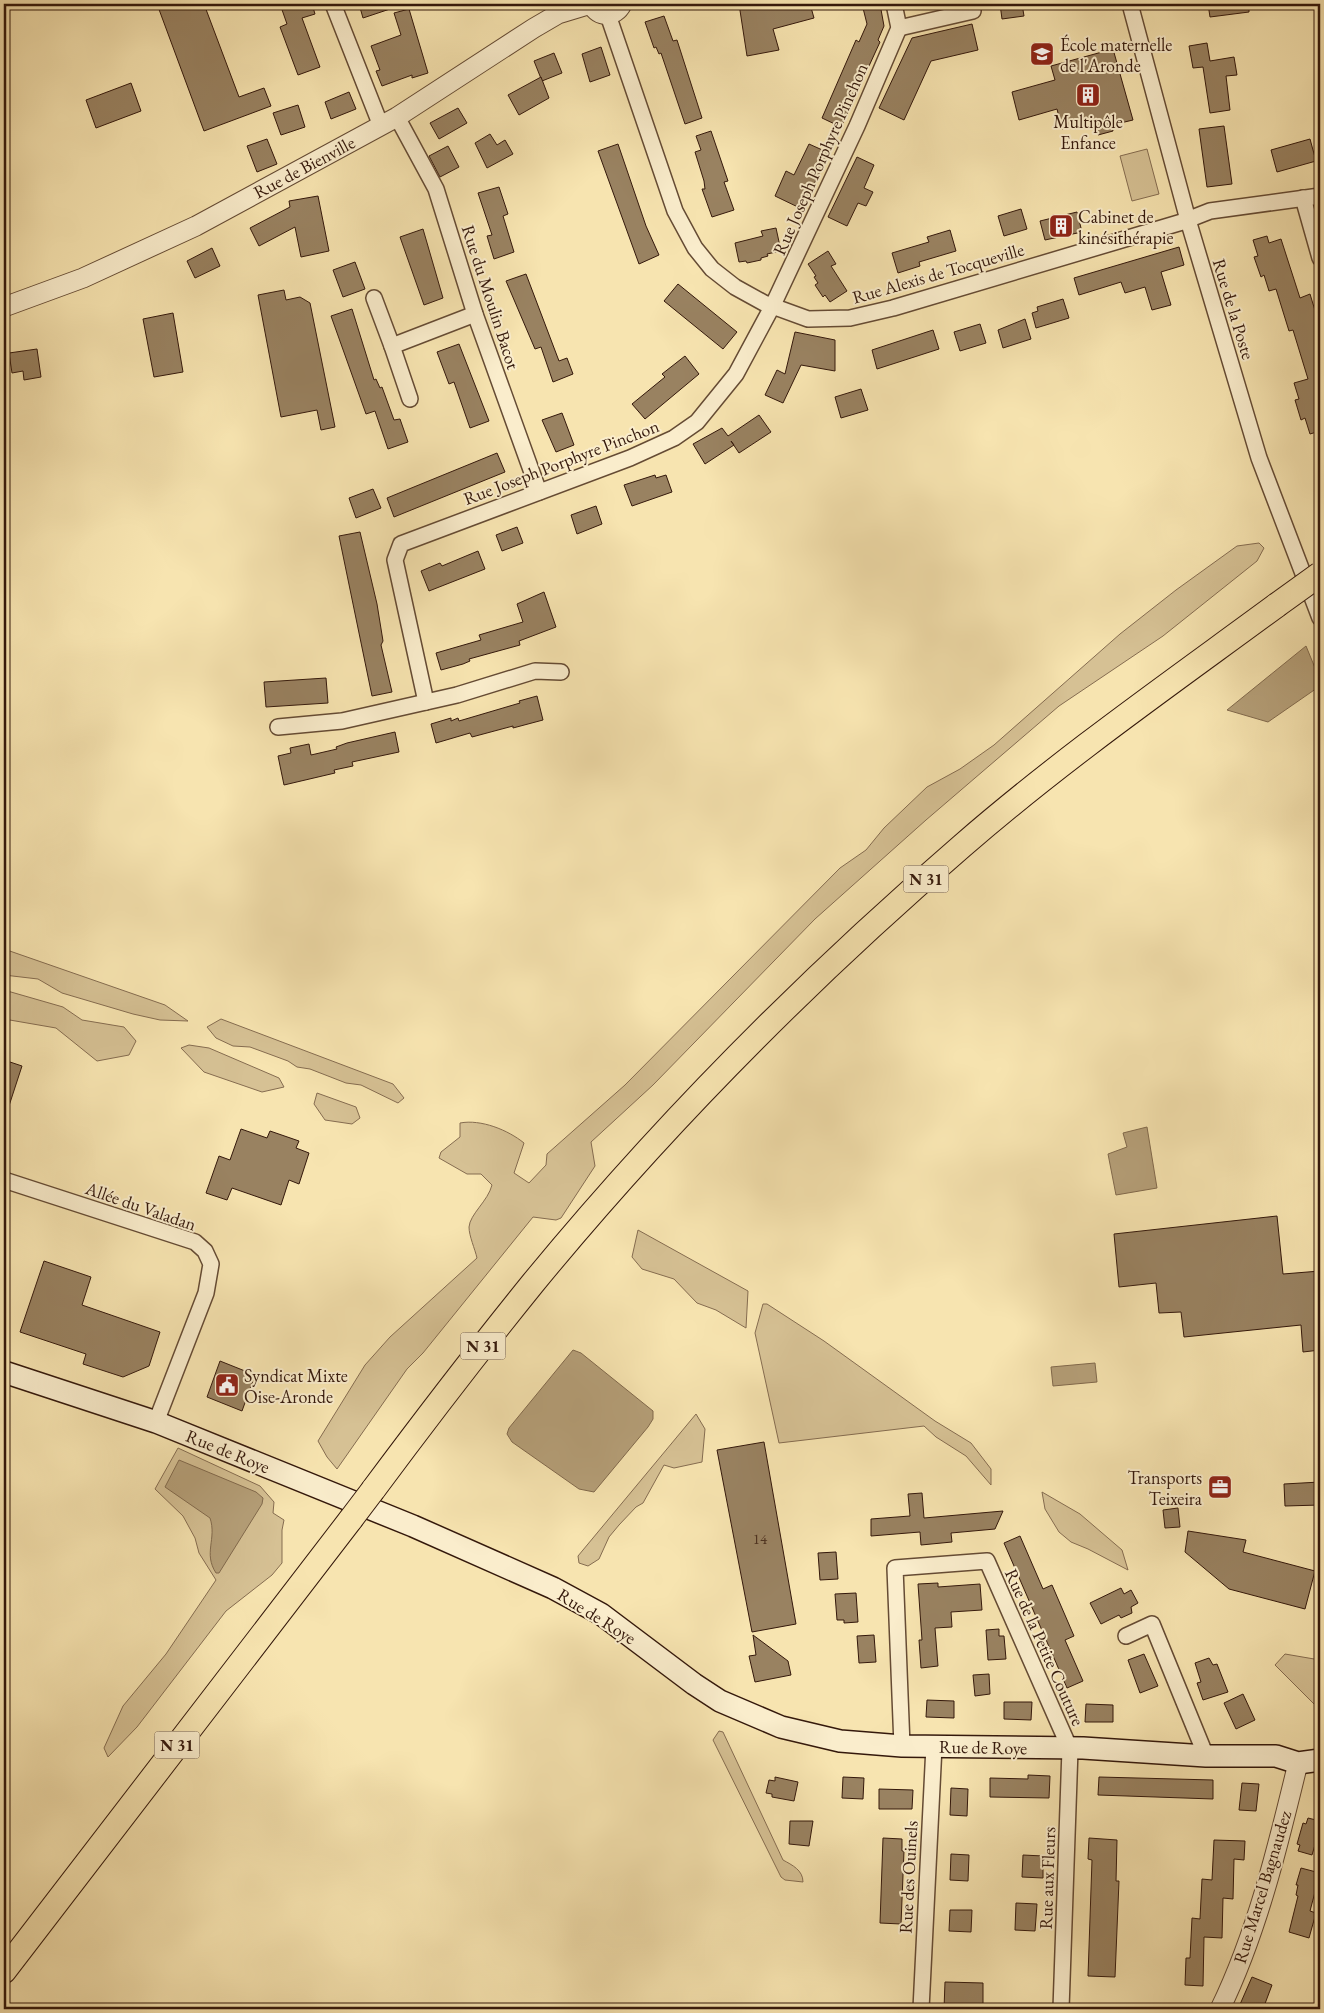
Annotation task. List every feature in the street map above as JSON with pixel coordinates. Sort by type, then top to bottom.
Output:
[{"type":"main road","name":"N 31","points":[[4,1971],[488,1340],[605,1200],[734,1061],[826,971],[963,845],[1096,738],[1320,574]]},
{"type":"main road","name":"Rue de Roye","points":[[4,1372],[156,1422],[413,1526],[553,1588],[621,1628],[714,1697],[760,1720],[821,1738],[902,1746],[1070,1749],[1206,1756],[1276,1756],[1314,1763]]},
{"type":"street","points":[[333,4],[380,126]]},
{"type":"street","points":[[591,4],[598,12],[615,9]]},
{"type":"street","name":"Rue de Bienville","points":[[4,307],[83,278],[196,226],[397,117],[558,14],[591,4]]},
{"type":"street","points":[[894,4],[899,28],[973,11],[971,4]]},
{"type":"street","name":"Rue de la Poste","points":[[1130,4],[1188,220],[1259,458],[1320,618]]},
{"type":"street","name":"Rue Alexis de Tocqueville","points":[[615,9],[675,211],[695,248],[712,268],[735,286],[764,303],[808,319],[850,318],[893,308],[1188,220],[1210,211],[1320,196]]},
{"type":"street","name":"Rue Joseph Porphyre Pinchon","points":[[426,702],[395,560],[401,544],[674,438],[696,422],[736,374],[773,305],[857,126],[899,28]]},
{"type":"street","name":"Rue du Moulin Bacot","points":[[397,117],[436,189],[475,314],[539,492]]},
{"type":"street","points":[[1303,198],[1320,258]]},
{"type":"street","points":[[374,298],[410,399]]},
{"type":"street","points":[[392,346],[475,314]]},
{"type":"street","points":[[278,727],[342,721],[426,702],[535,671],[561,672]]},
{"type":"street","name":"Allée du Valadan","points":[[4,1180],[187,1239],[195,1242],[205,1252],[211,1264],[206,1293],[156,1422]]},
{"type":"street","name":"Rue de la Petite Couture","points":[[902,1746],[895,1568],[987,1561],[1070,1749]]},
{"type":"street","points":[[1126,1636],[1152,1624],[1206,1756]]},
{"type":"street","name":"Rue des Ouinels","points":[[921,2009],[934,1746]]},
{"type":"street","name":"Rue aux Fleurs","points":[[1061,2009],[1070,1749]]},
{"type":"street","name":"Rue Marcel Bagnaudez","points":[[1220,2009],[1242,1957],[1260,1904],[1314,1763]]},
{"type":"shaded area","points":[[1147,149],[1159,194],[1132,201],[1120,156]]},
{"type":"shaded area","points":[[1259,543],[1264,548],[1257,561],[1163,636],[1059,706],[926,820],[815,919],[653,1085],[591,1142],[595,1166],[561,1218],[556,1220],[533,1217],[423,1353],[407,1369],[337,1469],[327,1457],[318,1441],[365,1365],[390,1337],[477,1258],[471,1238],[470,1222],[492,1185],[481,1174],[467,1174],[439,1158],[441,1152],[460,1137],[460,1123],[485,1124],[502,1130],[524,1143],[514,1173],[529,1183],[546,1165],[547,1154],[625,1085],[840,868],[866,850],[884,828],[927,787],[960,769],[994,745],[1120,634],[1176,590],[1237,546]]},
{"type":"shaded area","points":[[1306,646],[1320,680],[1320,686],[1268,722],[1227,710]]},
{"type":"shaded area","points":[[4,949],[165,1005],[188,1021],[160,1020],[133,1014],[62,993],[38,979],[4,975]]},
{"type":"shaded area","points":[[4,990],[63,1007],[82,1020],[124,1027],[136,1041],[129,1055],[97,1061],[56,1028],[4,1019]]},
{"type":"shaded area","points":[[221,1019],[393,1084],[404,1098],[398,1103],[361,1085],[346,1083],[310,1069],[297,1067],[288,1061],[250,1047],[233,1046],[216,1038],[207,1027]]},
{"type":"shaded area","points":[[189,1045],[209,1048],[279,1078],[284,1087],[262,1092],[204,1072],[181,1048]]},
{"type":"shaded area","points":[[317,1093],[356,1107],[360,1118],[352,1124],[325,1120],[314,1104]]},
{"type":"shaded area","points":[[1147,1127],[1157,1188],[1116,1195],[1108,1154],[1127,1147],[1123,1133]]},
{"type":"shaded area","points":[[638,1230],[748,1291],[746,1328],[716,1310],[697,1303],[674,1279],[642,1269],[632,1257]]},
{"type":"shaded area","points":[[763,1304],[767,1304],[824,1341],[935,1421],[971,1443],[991,1469],[991,1485],[966,1456],[936,1437],[924,1426],[779,1443],[755,1333]]},
{"type":"shaded area","points":[[573,1350],[581,1353],[653,1411],[653,1419],[648,1427],[594,1492],[579,1489],[512,1442],[507,1434],[509,1428]]},
{"type":"shaded area","points":[[1095,1363],[1097,1382],[1053,1386],[1051,1367]]},
{"type":"shaded area","points":[[696,1414],[705,1429],[702,1462],[674,1468],[664,1465],[643,1503],[636,1507],[609,1537],[599,1559],[588,1566],[579,1563],[578,1556]]},
{"type":"shaded area","points":[[178,1448],[260,1486],[274,1502],[273,1513],[284,1520],[282,1530],[282,1563],[272,1575],[226,1611],[137,1727],[108,1757],[104,1748],[123,1706],[166,1654],[216,1580],[199,1553],[195,1538],[183,1516],[155,1489]]},
{"type":"shaded area","points":[[179,1460],[256,1492],[263,1498],[262,1504],[219,1573],[216,1573],[212,1566],[210,1552],[212,1526],[210,1518],[165,1487]]},
{"type":"shaded area","points":[[1042,1492],[1080,1514],[1122,1550],[1128,1570],[1071,1542],[1059,1532],[1045,1509]]},
{"type":"shaded area","points":[[1285,1654],[1320,1660],[1320,1710],[1275,1665]]},
{"type":"shaded area","points":[[719,1731],[723,1732],[783,1860],[799,1871],[803,1882],[785,1880],[781,1877],[713,1740]]},
{"type":"building","points":[[157,4],[204,4],[239,97],[264,88],[271,106],[204,131]]},
{"type":"building","points":[[280,4],[312,4],[315,14],[302,18],[320,67],[298,75],[280,27],[287,24]]},
{"type":"building","points":[[359,4],[398,4],[399,6],[363,18]]},
{"type":"building","points":[[739,4],[810,4],[814,18],[773,29],[779,50],[747,56]]},
{"type":"building","points":[[862,4],[880,4],[884,26],[878,40],[880,42],[841,127],[822,118],[856,40],[859,42],[867,24]]},
{"type":"building","points":[[1000,4],[1022,4],[1024,16],[1002,19]]},
{"type":"building","points":[[1208,4],[1249,4],[1249,12],[1210,17]]},
{"type":"building","points":[[409,9],[428,73],[412,78],[412,75],[382,86],[376,71],[380,70],[371,46],[401,35],[394,13]]},
{"type":"building","points":[[664,16],[673,41],[677,40],[702,118],[685,124],[661,53],[659,54],[656,47],[654,48],[645,22]]},
{"type":"building","points":[[972,24],[978,50],[931,61],[904,120],[879,108],[912,38]]},
{"type":"building","points":[[1207,43],[1210,61],[1234,57],[1237,75],[1226,76],[1230,110],[1210,113],[1203,67],[1193,68],[1189,46]]},
{"type":"building","points":[[601,47],[610,75],[590,82],[582,54]]},
{"type":"building","name":"Multipôle Enfance","points":[[1113,49],[1133,120],[1112,125],[1113,131],[1098,135],[1094,120],[1062,129],[1057,109],[1019,120],[1012,92],[1055,80],[1051,66]]},
{"type":"building","points":[[554,53],[562,73],[542,81],[534,61]]},
{"type":"building","points":[[541,77],[549,98],[519,115],[508,95]]},
{"type":"building","points":[[131,83],[141,111],[96,128],[86,100]]},
{"type":"building","points":[[349,92],[356,109],[331,119],[325,102]]},
{"type":"building","points":[[298,105],[305,127],[281,135],[273,113]]},
{"type":"building","points":[[458,108],[467,123],[439,139],[430,123]]},
{"type":"building","points":[[1224,126],[1232,184],[1207,187],[1199,129]]},
{"type":"building","points":[[711,131],[728,181],[724,182],[734,210],[712,217],[702,189],[705,189],[704,181],[695,152],[701,150],[696,136]]},
{"type":"building","points":[[490,134],[497,145],[505,140],[513,154],[487,168],[475,143]]},
{"type":"building","points":[[267,139],[277,164],[257,172],[247,146]]},
{"type":"building","points":[[1310,139],[1316,161],[1277,172],[1271,150]]},
{"type":"building","points":[[618,144],[646,226],[659,255],[639,264],[598,151]]},
{"type":"building","points":[[809,144],[829,153],[802,209],[775,196],[786,171],[794,175]]},
{"type":"building","points":[[448,146],[459,167],[440,177],[429,156]]},
{"type":"building","points":[[857,157],[874,165],[864,188],[873,192],[866,206],[858,203],[847,226],[828,217]]},
{"type":"building","points":[[499,187],[508,214],[503,216],[514,252],[494,259],[487,236],[492,235],[478,193]]},
{"type":"building","points":[[318,196],[329,251],[301,257],[295,227],[259,246],[250,228],[290,207],[289,201]]},
{"type":"building","points":[[1021,209],[1027,229],[1004,236],[998,216]]},
{"type":"building","name":"Cabinet de kinésithérapie","points":[[1077,212],[1082,232],[1045,240],[1040,221]]},
{"type":"building","points":[[776,228],[781,251],[767,254],[768,256],[761,258],[761,260],[747,263],[746,261],[739,262],[735,243],[763,236],[761,231]]},
{"type":"building","points":[[423,229],[443,298],[424,305],[400,237]]},
{"type":"building","points":[[950,230],[956,251],[919,262],[920,266],[898,273],[892,253],[929,242],[927,237]]},
{"type":"building","points":[[1267,236],[1269,243],[1281,239],[1300,298],[1310,294],[1320,327],[1320,331],[1315,332],[1320,350],[1320,431],[1310,434],[1305,418],[1301,420],[1295,400],[1299,399],[1294,383],[1308,379],[1293,330],[1289,331],[1276,289],[1269,291],[1264,275],[1261,277],[1254,257],[1258,256],[1253,240]]},
{"type":"building","points":[[1179,247],[1184,265],[1161,272],[1171,305],[1152,310],[1145,287],[1125,293],[1121,282],[1079,295],[1074,278]]},
{"type":"building","points":[[212,248],[220,266],[195,278],[187,261]]},
{"type":"building","points":[[828,251],[836,264],[831,266],[847,291],[830,302],[825,295],[823,297],[815,285],[818,283],[814,277],[816,276],[808,264]]},
{"type":"building","points":[[355,262],[365,289],[343,297],[333,270]]},
{"type":"building","points":[[526,274],[559,361],[567,358],[573,374],[553,382],[541,347],[535,349],[506,281]]},
{"type":"building","points":[[678,284],[737,332],[723,349],[664,301]]},
{"type":"building","points":[[284,290],[286,300],[300,297],[310,303],[335,427],[321,430],[317,410],[281,417],[258,295]]},
{"type":"building","points":[[1063,299],[1069,318],[1036,328],[1032,313],[1038,311],[1037,307]]},
{"type":"building","points":[[352,309],[374,380],[376,379],[380,388],[382,387],[394,420],[400,419],[408,442],[388,449],[375,411],[366,414],[331,316]]},
{"type":"building","points":[[173,313],[183,372],[154,377],[143,319]]},
{"type":"building","points":[[1025,319],[1031,339],[1003,348],[998,330]]},
{"type":"building","points":[[980,324],[986,343],[960,351],[954,332]]},
{"type":"building","points":[[933,330],[939,349],[877,369],[872,350]]},
{"type":"building","points":[[795,332],[835,340],[835,371],[801,365],[783,403],[765,395],[777,370],[785,374]]},
{"type":"building","points":[[459,344],[489,421],[470,428],[454,382],[449,384],[437,352]]},
{"type":"building","points":[[37,349],[41,377],[24,380],[23,371],[12,373],[9,353]]},
{"type":"building","points":[[685,356],[699,374],[645,419],[632,404],[665,377],[662,374]]},
{"type":"building","points":[[861,389],[868,410],[841,418],[835,397]]},
{"type":"building","points":[[562,413],[574,445],[556,452],[542,420]]},
{"type":"building","points":[[759,415],[771,432],[739,453],[734,445],[705,464],[693,444],[722,428],[728,436]]},
{"type":"building","points":[[497,453],[505,472],[394,517],[387,498]]},
{"type":"building","points":[[655,475],[656,478],[666,475],[672,492],[632,506],[624,485]]},
{"type":"building","points":[[373,489],[381,508],[356,518],[349,498]]},
{"type":"building","points":[[596,506],[602,524],[577,534],[571,515]]},
{"type":"building","points":[[517,527],[523,543],[502,551],[496,535]]},
{"type":"building","points":[[360,532],[377,604],[383,641],[381,645],[392,692],[372,696],[339,536]]},
{"type":"building","points":[[478,551],[485,569],[429,591],[421,571],[440,563],[442,566]]},
{"type":"building","points":[[544,592],[556,627],[519,641],[520,645],[469,659],[470,661],[463,664],[441,670],[436,653],[481,640],[479,635],[523,622],[517,604]]},
{"type":"building","points":[[326,678],[328,703],[266,707],[264,682]]},
{"type":"building","points":[[537,696],[543,720],[472,737],[470,733],[436,743],[431,724],[451,718],[451,721],[458,718],[459,721]]},
{"type":"building","points":[[395,732],[399,752],[352,762],[353,766],[334,770],[335,773],[284,785],[278,756],[291,753],[290,748],[309,744],[311,755],[337,749],[336,747],[347,743]]},
{"type":"building","points":[[4,1060],[22,1066],[6,1115],[4,1114]]},
{"type":"building","points":[[241,1129],[267,1138],[270,1131],[299,1141],[296,1148],[309,1153],[299,1184],[289,1180],[281,1205],[232,1188],[227,1200],[206,1193],[219,1156],[230,1160]]},
{"type":"building","points":[[1277,1216],[1283,1274],[1320,1271],[1320,1350],[1303,1352],[1301,1325],[1184,1337],[1181,1312],[1159,1313],[1156,1283],[1119,1287],[1114,1234]]},
{"type":"building","points":[[44,1261],[91,1277],[82,1305],[160,1332],[149,1366],[123,1377],[83,1364],[86,1354],[20,1332]]},
{"type":"building","points":[[220,1361],[255,1375],[242,1411],[207,1397]]},
{"type":"building","points":[[764,1442],[796,1624],[752,1632],[717,1450]]},
{"type":"building","points":[[1320,1482],[1320,1505],[1285,1506],[1284,1484]]},
{"type":"building","points":[[922,1493],[924,1518],[1003,1511],[995,1529],[951,1533],[952,1542],[921,1545],[920,1532],[871,1536],[871,1519],[910,1516],[908,1494]]},
{"type":"building","points":[[1178,1508],[1180,1527],[1165,1528],[1163,1510]]},
{"type":"building","points":[[1188,1531],[1246,1540],[1243,1552],[1315,1571],[1305,1609],[1229,1589],[1185,1552]]},
{"type":"building","points":[[1020,1536],[1043,1589],[1052,1585],[1074,1636],[1065,1640],[1083,1681],[1067,1688],[1004,1543]]},
{"type":"building","points":[[836,1552],[838,1579],[820,1580],[818,1553]]},
{"type":"building","points":[[938,1583],[938,1587],[980,1584],[982,1610],[951,1612],[952,1627],[935,1628],[938,1666],[921,1668],[919,1640],[922,1640],[918,1584]]},
{"type":"building","points":[[1121,1588],[1124,1594],[1131,1590],[1138,1603],[1131,1607],[1132,1613],[1121,1618],[1119,1615],[1101,1624],[1090,1603]]},
{"type":"building","points":[[856,1593],[858,1622],[844,1623],[844,1620],[837,1620],[835,1594]]},
{"type":"building","points":[[999,1629],[999,1636],[1004,1636],[1006,1659],[988,1660],[986,1630]]},
{"type":"building","points":[[753,1635],[788,1661],[791,1675],[755,1682],[749,1656],[756,1655]]},
{"type":"building","points":[[874,1635],[876,1662],[859,1663],[857,1636]]},
{"type":"building","points":[[1144,1654],[1158,1686],[1140,1693],[1128,1660]]},
{"type":"building","points":[[1209,1658],[1213,1665],[1217,1664],[1228,1692],[1203,1700],[1197,1683],[1201,1682],[1195,1663]]},
{"type":"building","points":[[989,1674],[990,1694],[975,1696],[973,1675]]},
{"type":"building","points":[[1243,1694],[1255,1720],[1236,1729],[1224,1703]]},
{"type":"building","points":[[927,1700],[954,1701],[954,1718],[926,1717]]},
{"type":"building","points":[[1004,1702],[1032,1702],[1031,1720],[1004,1719]]},
{"type":"building","points":[[1086,1704],[1113,1705],[1113,1722],[1085,1722]]},
{"type":"building","points":[[1028,1775],[1050,1776],[1049,1798],[990,1797],[990,1778],[1028,1779]]},
{"type":"building","points":[[775,1777],[798,1782],[794,1801],[772,1797],[772,1794],[766,1793],[769,1780],[775,1781]]},
{"type":"building","points":[[843,1777],[864,1778],[863,1799],[842,1798]]},
{"type":"building","points":[[1099,1777],[1213,1780],[1213,1799],[1098,1795]]},
{"type":"building","points":[[1242,1783],[1259,1784],[1256,1811],[1239,1810]]},
{"type":"building","points":[[951,1788],[968,1789],[967,1816],[950,1815]]},
{"type":"building","points":[[879,1789],[913,1790],[912,1809],[879,1809]]},
{"type":"building","points":[[1308,1818],[1320,1821],[1320,1839],[1317,1838],[1312,1855],[1298,1851],[1300,1845],[1297,1844],[1303,1823],[1306,1824]]},
{"type":"building","points":[[790,1821],[813,1821],[809,1846],[789,1844]]},
{"type":"building","points":[[883,1838],[902,1839],[902,1851],[904,1851],[901,1924],[880,1923]]},
{"type":"building","points":[[1089,1838],[1117,1840],[1116,1881],[1119,1881],[1115,1977],[1088,1976],[1092,1860],[1088,1859]]},
{"type":"building","points":[[1214,1840],[1245,1841],[1244,1860],[1234,1859],[1233,1899],[1223,1898],[1222,1938],[1204,1937],[1203,1986],[1185,1985],[1186,1958],[1190,1958],[1192,1918],[1200,1919],[1202,1879],[1212,1880]]},
{"type":"building","points":[[951,1854],[969,1855],[968,1881],[950,1880]]},
{"type":"building","points":[[1023,1855],[1043,1856],[1043,1878],[1022,1877]]},
{"type":"building","points":[[1301,1868],[1320,1873],[1310,1911],[1316,1913],[1309,1938],[1289,1932],[1298,1896],[1296,1895],[1298,1885],[1296,1885]]},
{"type":"building","points":[[1016,1903],[1037,1904],[1035,1931],[1015,1930]]},
{"type":"building","points":[[950,1910],[972,1910],[971,1932],[949,1931]]},
{"type":"building","points":[[1252,1977],[1272,1985],[1263,2009],[1238,2009]]},
{"type":"building","points":[[945,1982],[983,1983],[983,2009],[944,2009]]},
{"type":"place","name":"École maternelle de l'Aronde","points":[[1042,54]]},
{"type":"place","name":"Multipôle Enfance","points":[[1088,95]]},
{"type":"place","name":"Cabinet de kinésithérapie","points":[[1061,226]]},
{"type":"place","name":"Syndicat Mixte Oise-Aronde","points":[[227,1385]]},
{"type":"place","name":"Transports Teixeira","points":[[1220,1487]]}]
